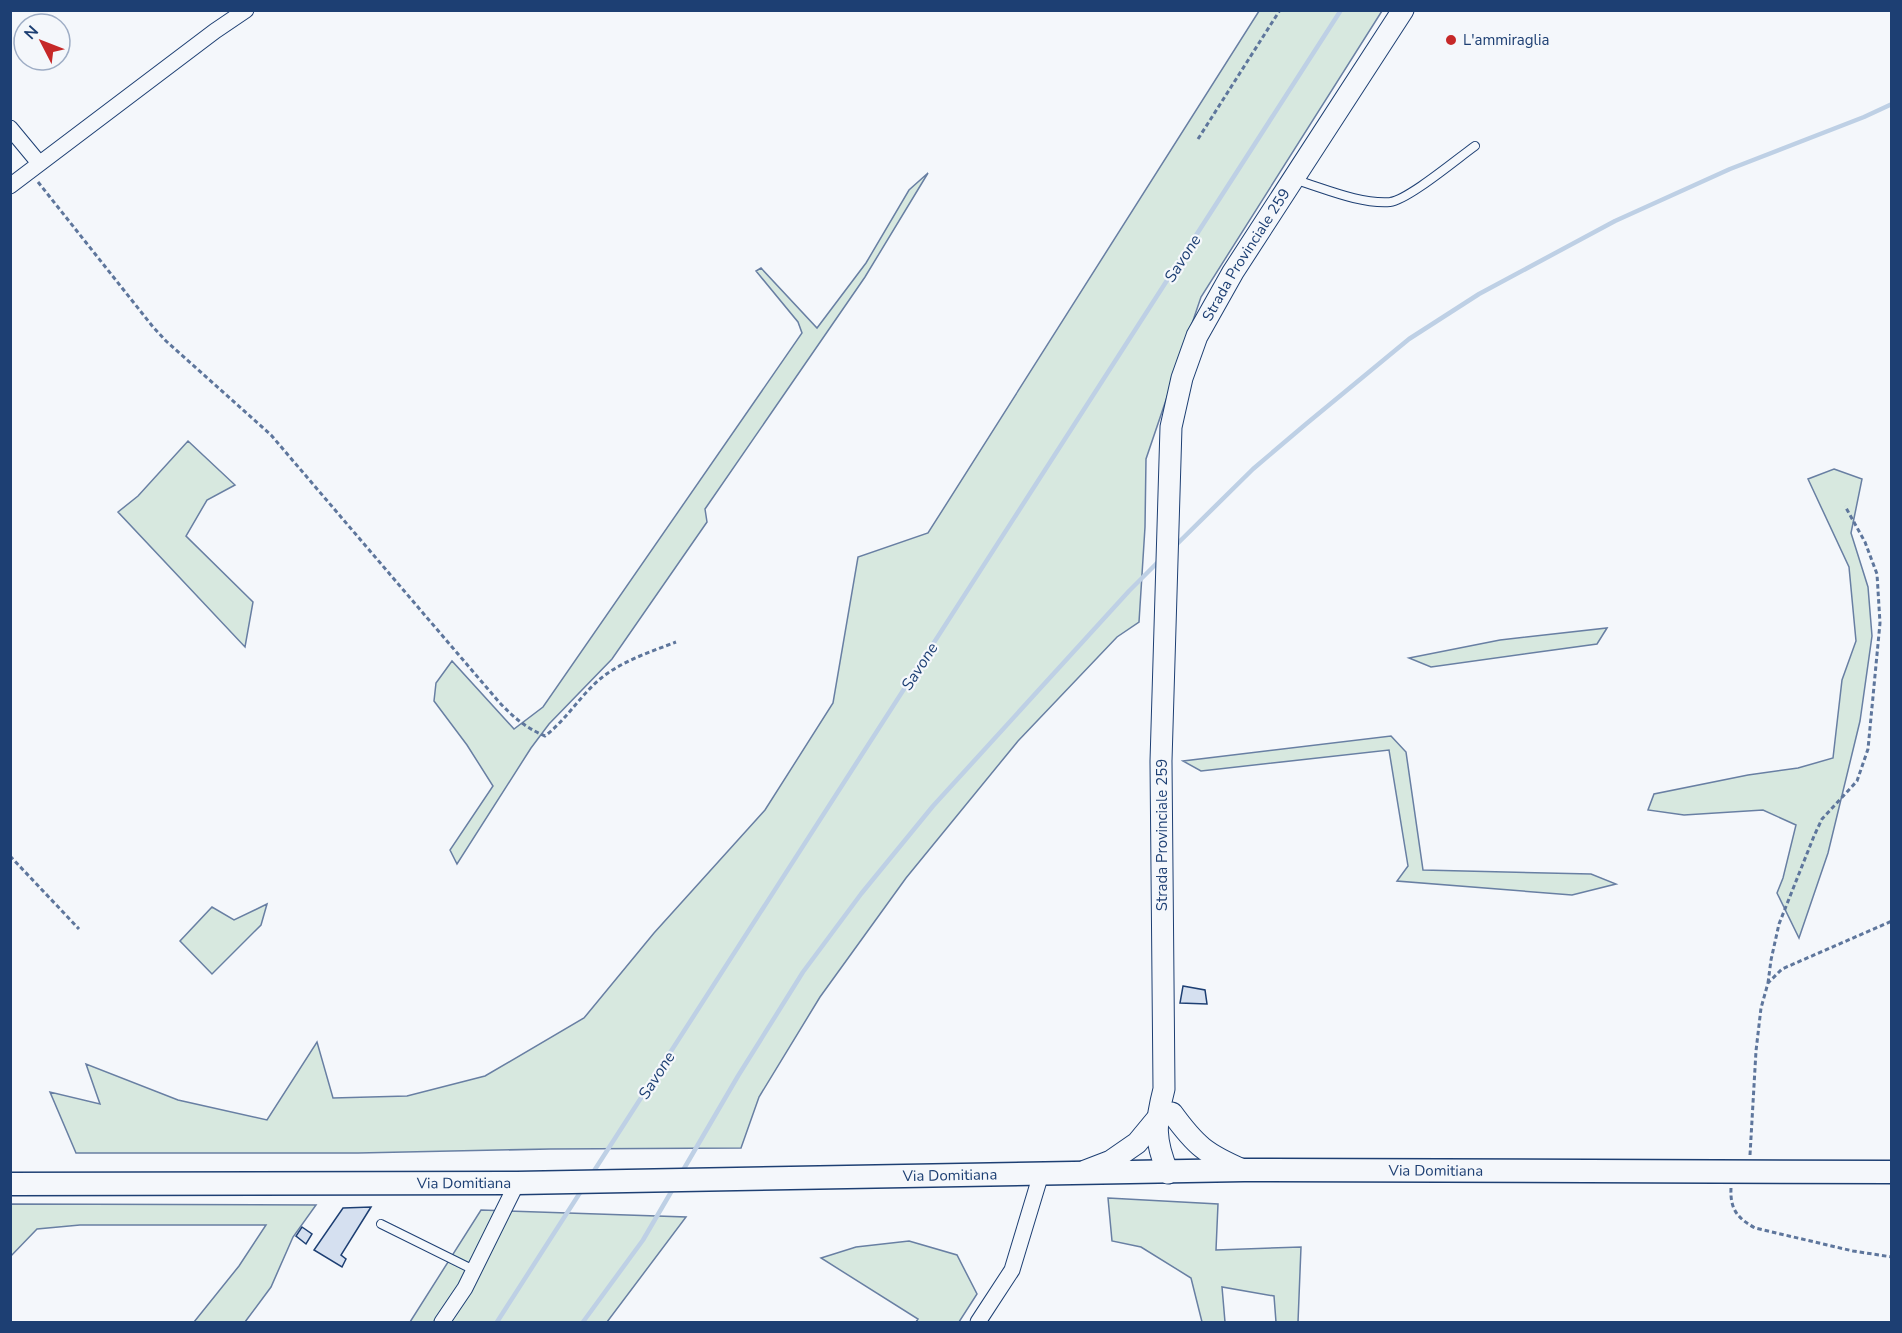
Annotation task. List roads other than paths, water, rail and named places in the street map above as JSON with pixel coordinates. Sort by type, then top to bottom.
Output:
[{"type":"main road","name":"Via Domitiana","points":[[10,1184],[526,1183],[1244,1170],[1892,1172]]},
{"type":"street","points":[[10,186],[246,10]]},
{"type":"street","name":"Strada Provinciale 259","points":[[1168,1173],[1158,1150],[1164,1117],[1161,761],[1171,427],[1182,378],[1197,336],[1233,272],[1404,10]]},
{"type":"street","points":[[10,128],[34,167]]},
{"type":"street","points":[[1164,1117],[1214,1157],[1244,1170]]},
{"type":"street","name":"Strada Provinciale 259","points":[[1077,1174],[1111,1161],[1137,1143],[1164,1117]]},
{"type":"street","points":[[978,1323],[1012,1270],[1041,1174]]},
{"type":"street","points":[[442,1323],[526,1183]]},
{"type":"lane","points":[[1294,179],[1362,200],[1393,202],[1420,187],[1475,146]]},
{"type":"lane","points":[[381,1224],[474,1270]]},
{"type":"waterway","name":"Savone","points":[[592,1174],[1341,10]]},
{"type":"waterway","points":[[1174,547],[1253,469],[1306,424],[1409,339],[1479,294],[1615,221],[1730,169],[1892,104]]},
{"type":"waterway","points":[[682,1172],[803,972],[861,894],[933,806],[1159,561]]},
{"type":"waterway","points":[[583,1322],[643,1240],[674,1187]]},
{"type":"waterway","name":"Savone","points":[[497,1322],[583,1188]]},
{"type":"place","name":"L'ammiraglia","points":[[1451,40]]}]
